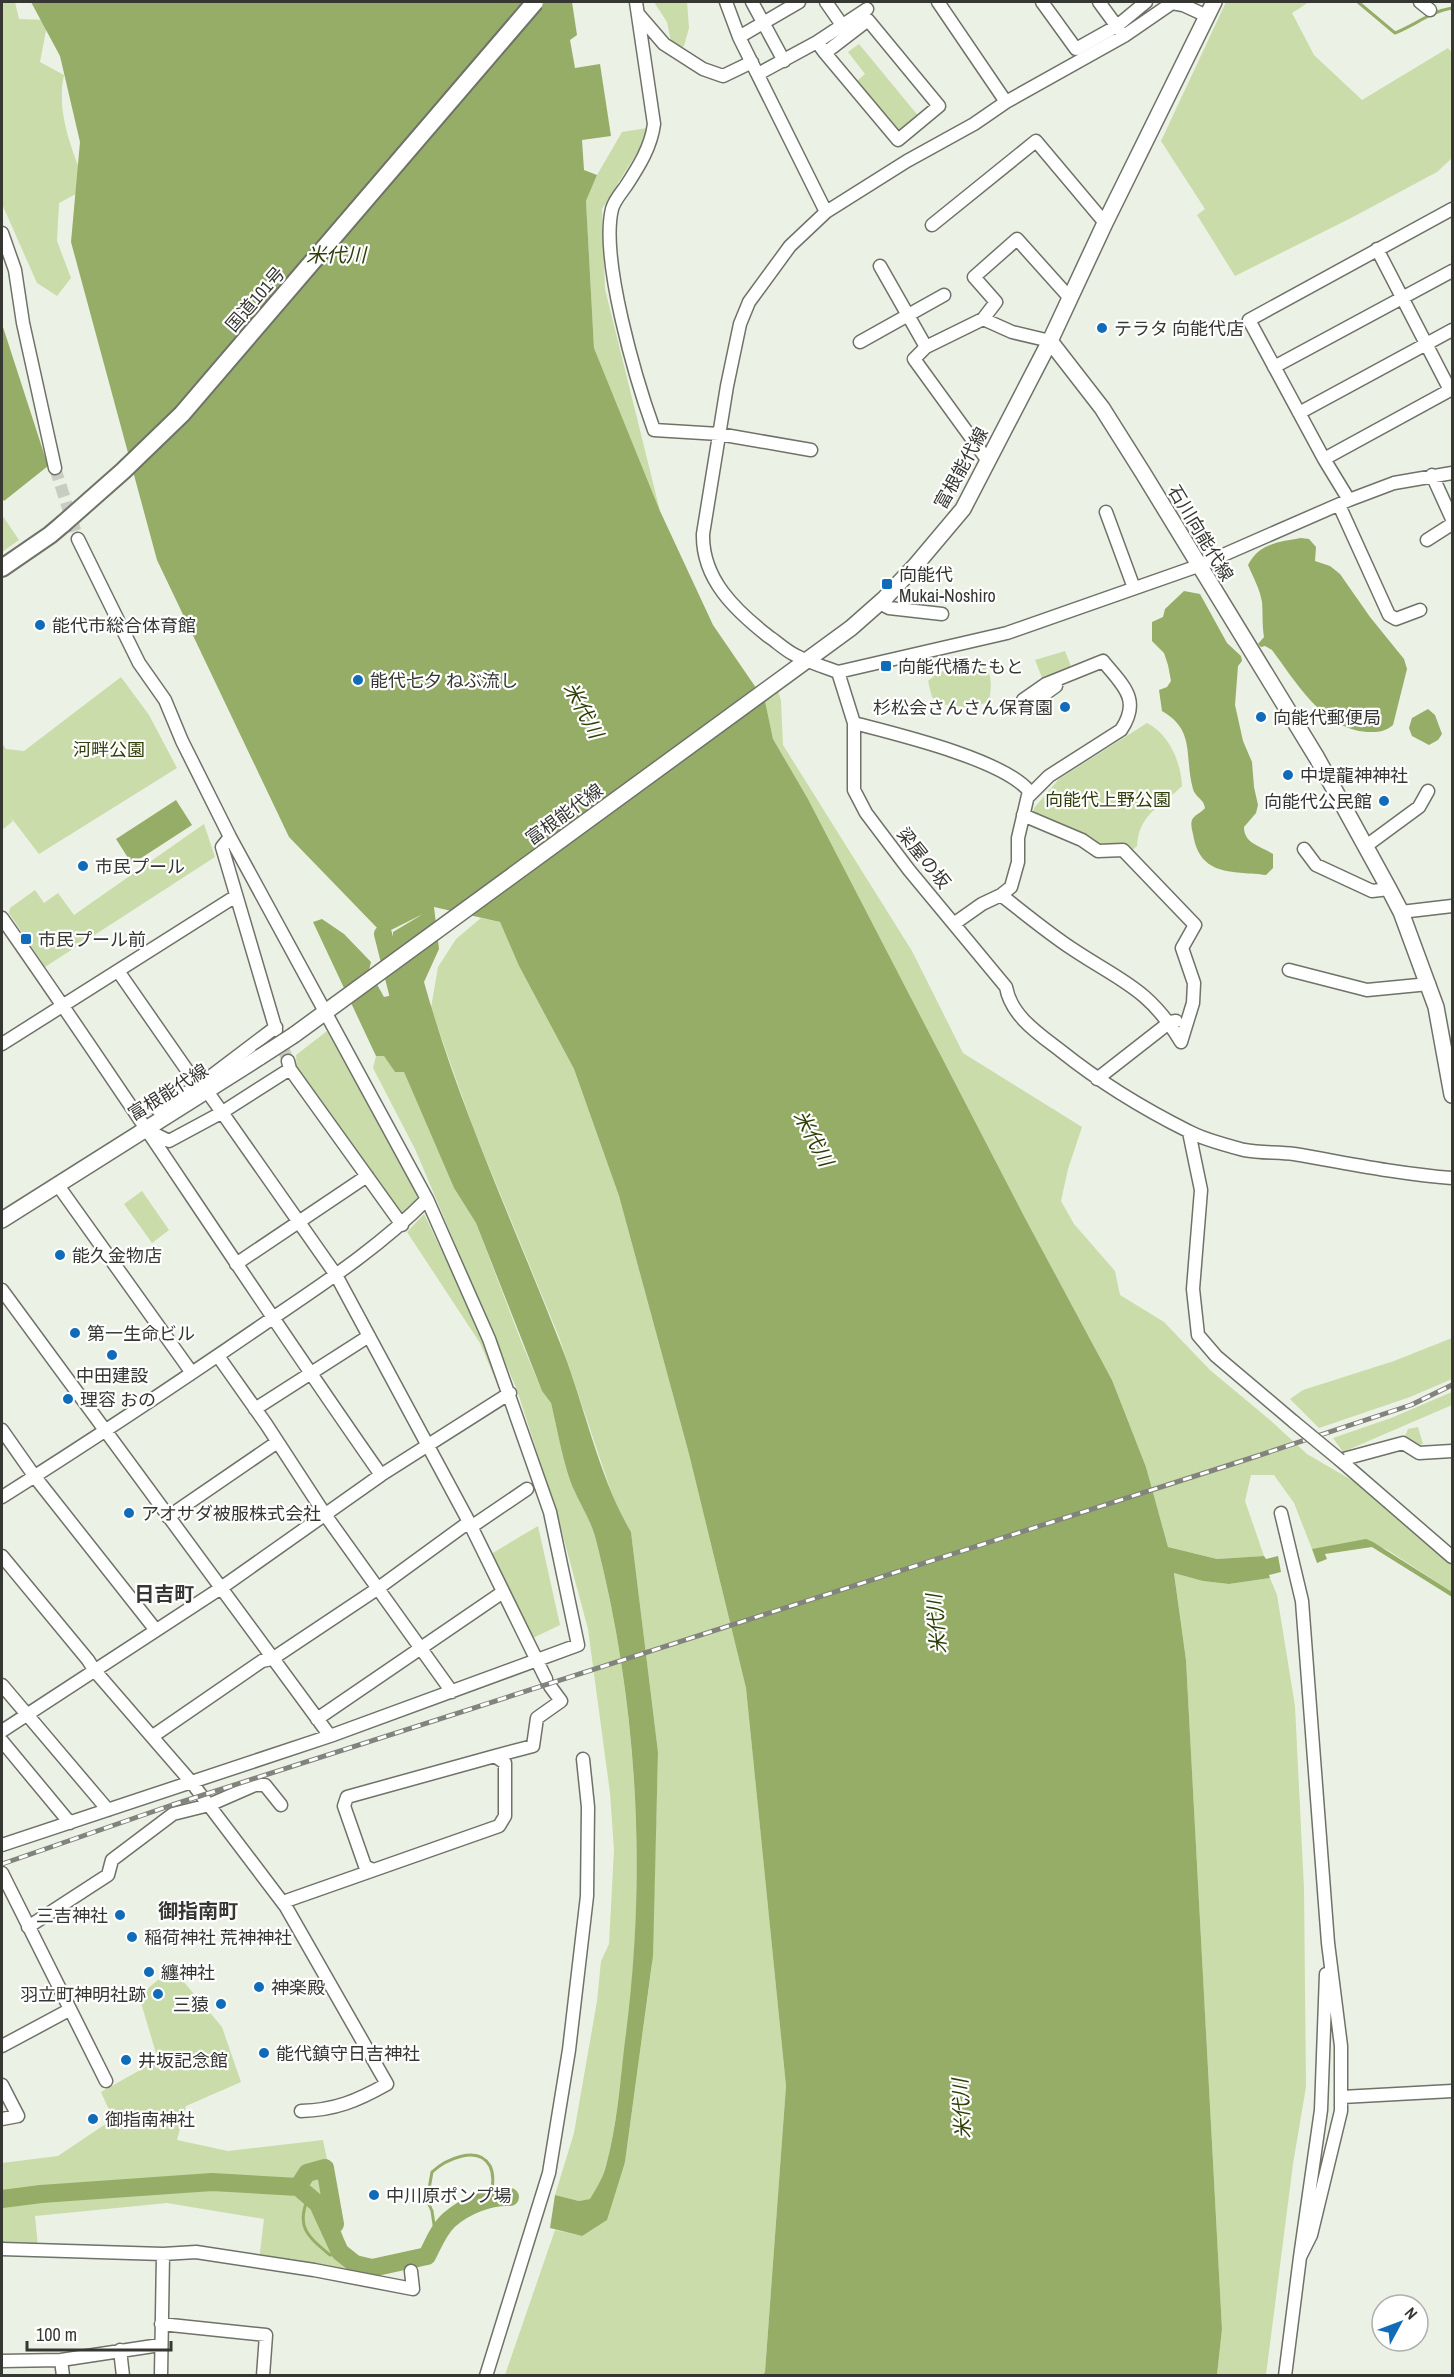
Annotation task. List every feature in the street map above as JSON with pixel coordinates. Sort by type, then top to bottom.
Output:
[{"type":"highway","name":"国道101号","points":[[2,568],[63,524],[123,471],[182,414],[535,2]]},
{"type":"main road","points":[[1050,341],[1069,297],[1214,2]]},
{"type":"main road","name":"富根能代線","points":[[2,1220],[145,1129],[203,1089],[294,1035],[851,628],[915,566],[963,509],[1050,341]]},
{"type":"main road","name":"石川向能代線","points":[[1050,341],[1102,408],[1317,758],[1389,889],[1401,912],[1429,984],[1436,1007],[1452,1095]]},
{"type":"street","points":[[636,2],[654,124],[651,142],[612,207],[608,236],[616,286],[641,396],[654,430],[719,434],[811,450]]},
{"type":"street","points":[[726,2],[739,37],[826,212]]},
{"type":"street","points":[[752,2],[784,61]]},
{"type":"street","points":[[739,37],[763,23],[783,5],[799,2]]},
{"type":"street","points":[[826,2],[843,25]]},
{"type":"street","points":[[938,2],[1006,102]]},
{"type":"street","points":[[1042,2],[1076,49],[1121,31],[1146,2]]},
{"type":"street","points":[[1099,2],[1121,31]]},
{"type":"street","points":[[1420,2],[1430,10]]},
{"type":"street","points":[[1207,16],[1183,5],[1172,3],[1121,31],[974,124],[907,161],[826,212],[790,246],[749,302],[740,324],[703,534],[702,550],[707,565],[725,596],[740,614],[792,654],[838,672],[1007,633],[1198,566],[1344,502],[1394,483],[1452,473]]},
{"type":"street","points":[[758,74],[817,42],[867,9]]},
{"type":"street","points":[[639,15],[664,44],[703,69],[723,76],[752,62]]},
{"type":"street","points":[[817,42],[825,53],[898,140],[939,106],[868,20],[825,53]]},
{"type":"street","points":[[932,225],[1036,141],[1105,223]]},
{"type":"street","points":[[1420,610],[1396,619],[1389,615],[1344,502],[1324,459],[1249,320],[1452,209]]},
{"type":"street","points":[[2,233],[15,270],[23,323],[55,468]]},
{"type":"street","points":[[988,461],[914,359],[926,347],[983,319],[996,302],[974,277],[1017,239],[1069,297]]},
{"type":"street","points":[[1324,459],[1451,389],[1377,249]]},
{"type":"street","points":[[880,266],[906,316],[926,347]]},
{"type":"street","points":[[1274,367],[1452,271]]},
{"type":"street","points":[[860,342],[944,295]]},
{"type":"street","points":[[983,319],[1012,332],[1050,341]]},
{"type":"street","points":[[1299,413],[1452,330]]},
{"type":"street","points":[[1427,540],[1452,521],[1432,475]]},
{"type":"street","points":[[1106,512],[1134,588]]},
{"type":"street","points":[[2,1845],[330,1736],[578,1645],[550,1512],[510,1393],[427,1198],[332,1008],[316,998],[230,837],[182,741],[165,700],[139,663],[78,539]]},
{"type":"street","points":[[879,603],[890,608],[942,615]]},
{"type":"street","points":[[1027,704],[1059,684],[1105,663],[1129,693],[1130,712],[1127,722],[1113,736],[1049,776],[1028,797]]},
{"type":"street","name":"梁屋の坂","points":[[838,672],[854,723],[854,790],[866,813],[1006,987],[1008,999],[1018,1014],[1036,1031],[1097,1080],[1189,1132],[1244,1150],[1291,1154],[1401,1174],[1452,1178]]},
{"type":"street","points":[[854,723],[905,736],[993,766],[1022,782],[1029,791],[1017,849],[1018,862],[1011,887],[1001,895],[982,903],[956,923]]},
{"type":"street","points":[[1366,846],[1419,807],[1428,791]]},
{"type":"street","points":[[1001,895],[1072,949],[1136,987],[1170,1022],[1181,1042],[1193,1003],[1194,983],[1182,948],[1195,925],[1124,850],[1098,851],[1082,840],[1023,815]]},
{"type":"street","points":[[158,1110],[203,1089],[276,1029],[222,847],[230,837]]},
{"type":"street","points":[[1304,849],[1316,865],[1372,891],[1389,889]]},
{"type":"street","points":[[2,1044],[236,896]]},
{"type":"street","points":[[1401,912],[1452,906]]},
{"type":"street","points":[[2,918],[63,1005],[310,1374],[381,1475]]},
{"type":"street","points":[[1289,970],[1367,990],[1429,984]]},
{"type":"street","points":[[118,971],[336,1275],[470,1525],[548,1682],[561,1701],[537,1718],[533,1746],[347,1797],[344,1806],[365,1866],[373,1870]]},
{"type":"street","points":[[1097,1080],[1170,1022],[1188,1017]]},
{"type":"street","points":[[145,1129],[169,1141],[221,1113],[289,1065],[402,1225]]},
{"type":"street","points":[[1189,1132],[1201,1190],[1192,1289],[1198,1335],[1216,1356],[1341,1460],[1452,1557]]},
{"type":"street","points":[[236,1264],[367,1176]]},
{"type":"street","points":[[57,1184],[192,1373]]},
{"type":"street","points":[[2,1497],[218,1356],[336,1275],[402,1225],[427,1198]]},
{"type":"street","points":[[2,1290],[330,1736]]},
{"type":"street","points":[[255,1409],[369,1336]]},
{"type":"street","points":[[218,1356],[326,1516],[452,1692]]},
{"type":"street","points":[[2,1731],[221,1588],[381,1475],[510,1393]]},
{"type":"street","points":[[2,1430],[35,1477],[155,1629]]},
{"type":"street","points":[[168,1517],[276,1443]]},
{"type":"street","points":[[1341,1460],[1403,1443],[1419,1453],[1452,1451]]},
{"type":"street","points":[[153,1736],[527,1489]]},
{"type":"street","points":[[1281,1513],[1298,1581],[1328,1943],[1341,2046],[1342,2097],[1331,2157],[1311,2235],[1300,2257]]},
{"type":"street","points":[[2,1556],[95,1671],[192,1783],[283,1902],[387,2084],[361,2099],[334,2108],[301,2111]]},
{"type":"street","points":[[317,1719],[503,1592]]},
{"type":"street","points":[[2,1685],[108,1810]]},
{"type":"street","points":[[2,1741],[70,1822]]},
{"type":"street","points":[[283,1902],[499,1826],[505,1816],[505,1763],[495,1756]]},
{"type":"street","points":[[486,2376],[549,2173],[569,2050],[587,1896],[588,1807],[583,1759]]},
{"type":"street","points":[[28,1927],[108,1875],[112,1860],[173,1814],[209,1805],[255,1785],[265,1785],[281,1805]]},
{"type":"street","points":[[2,1873],[106,2080]]},
{"type":"street","points":[[1285,2376],[1322,2110],[1328,1943]]},
{"type":"street","points":[[2,2046],[69,2010]]},
{"type":"street","points":[[2,2085],[18,2116],[2,2119]]},
{"type":"street","points":[[1342,2097],[1452,2091]]},
{"type":"street","points":[[2,2249],[163,2254],[196,2252],[314,2270],[412,2289],[411,2271]]},
{"type":"street","points":[[161,2376],[163,2254]]},
{"type":"street","points":[[161,2324],[266,2335],[263,2376]]},
{"type":"street","points":[[2,2361],[61,2360],[160,2345]]},
{"type":"street","points":[[120,2350],[123,2376]]},
{"type":"street","points":[[61,2360],[63,2376]]},
{"type":"green space","points":[[2,2],[15,2],[19,19],[48,20],[40,62],[64,75],[63,116],[70,143],[85,182],[78,193],[59,203],[57,241],[71,278],[57,296],[37,283],[2,204]]},
{"type":"green space","points":[[654,2],[687,2],[689,28],[684,46],[677,49],[671,42],[667,22]]},
{"type":"green space","points":[[1226,2],[1309,2],[1292,13],[1314,55],[1362,100],[1448,48],[1452,53],[1452,158],[1437,172],[1235,276],[1197,215],[1205,209],[1161,141]]},
{"type":"green space","points":[[859,44],[920,118],[900,135],[857,81],[865,74],[848,52]]},
{"type":"green space","points":[[647,128],[643,143],[602,209],[605,289],[660,511],[594,348],[586,201],[597,175],[622,132]]},
{"type":"green space","points":[[2,515],[19,540],[2,552]]},
{"type":"green space","points":[[1065,651],[1072,669],[1043,680],[1035,660]]},
{"type":"green space","points":[[971,660],[984,665],[988,670],[991,681],[989,701],[973,708],[939,704],[932,697],[928,681],[938,673],[949,669],[950,665]]},
{"type":"green space","name":"河畔公園","points":[[121,677],[149,715],[177,768],[39,854],[9,815],[13,821],[2,830],[2,743],[6,749],[24,751]]},
{"type":"green space","points":[[778,690],[781,701],[783,745],[912,951],[963,1053],[1082,1127],[1068,1169],[1061,1201],[1074,1224],[1115,1271],[1120,1295],[1164,1322],[1210,1370],[1307,1454],[1372,1492],[1452,1565],[1452,1592],[1386,1549],[1361,1543],[1312,1549],[1294,1503],[1274,1475],[1251,1475],[1245,1501],[1264,1556],[1217,1559],[1168,1547],[1146,1467],[1112,1380],[1025,1218],[808,799],[773,739],[765,701]]},
{"type":"green space","name":"向能代上野公園","points":[[1147,723],[1162,734],[1172,750],[1179,768],[1182,786],[1147,818],[1142,826],[1137,846],[1129,853],[1099,848],[1032,818],[1034,808],[1059,779]]},
{"type":"green space","points":[[204,824],[215,857],[45,967],[9,913],[10,908],[35,890],[44,903],[58,893],[74,915]]},
{"type":"green space","points":[[481,918],[500,922],[519,966],[574,1069],[619,1196],[689,1454],[746,1688],[786,2086],[763,2375],[505,2375],[555,2230],[582,2236],[625,2162],[652,1965],[658,1752],[631,1532],[617,1509],[559,1337],[474,1130],[431,1008],[438,967],[456,939]]},
{"type":"green space","points":[[327,1031],[420,1199],[400,1219],[297,1070],[296,1055]]},
{"type":"green space","points":[[384,1055],[395,1072],[404,1072],[454,1188],[476,1223],[521,1341],[542,1391],[551,1403],[570,1481],[595,1536],[623,1672],[635,1802],[637,1868],[635,1933],[631,1998],[614,2128],[605,2170],[591,2199],[579,2201],[555,2195],[574,2133],[597,2001],[601,1961],[609,1944],[614,1850],[610,1793],[588,1629],[559,1521],[517,1390],[415,1149],[373,1068],[376,1056]]},
{"type":"green space","points":[[142,1191],[169,1230],[152,1243],[124,1204]]},
{"type":"green space","points":[[424,1214],[505,1390],[501,1393],[480,1343],[407,1232]]},
{"type":"green space","points":[[1452,1338],[1452,1379],[1410,1397],[1319,1428],[1290,1399],[1303,1390],[1394,1361]]},
{"type":"green space","points":[[1452,1392],[1452,1405],[1343,1452],[1333,1438],[1391,1418]]},
{"type":"green space","points":[[1418,1427],[1423,1444],[1415,1446],[1405,1436],[1408,1429]]},
{"type":"green space","points":[[538,1526],[560,1625],[533,1638],[491,1554]]},
{"type":"green space","points":[[1174,1572],[1203,1581],[1229,1584],[1270,1578],[1277,1595],[1295,1706],[1304,1889],[1306,2087],[1293,2164],[1266,2375],[1217,2375],[1222,2329],[1186,1660]]},
{"type":"green space","points":[[172,1968],[222,2027],[241,2082],[186,2106],[177,2140],[228,2151],[323,2140],[351,2277],[259,2260],[264,2219],[167,2203],[35,2216],[38,2247],[2,2244],[2,2163],[58,2156],[113,2119],[101,2092],[158,2060],[139,1996]]},
{"type":"water","name":"米代川","points":[[31,2],[572,2],[577,35],[570,40],[575,68],[600,64],[611,136],[582,140],[584,170],[597,175],[586,201],[594,348],[660,511],[713,625],[765,701],[773,739],[808,799],[1025,1218],[1112,1380],[1146,1467],[1168,1547],[1217,1559],[1264,1556],[1266,1559],[1278,1556],[1281,1572],[1269,1575],[1270,1578],[1229,1584],[1203,1581],[1174,1573],[1186,1660],[1222,2329],[1217,2375],[763,2375],[786,2086],[746,1688],[689,1454],[619,1196],[574,1069],[519,966],[500,922],[434,907],[439,949],[424,982],[438,1029],[488,1166],[562,1348],[601,1466],[631,1532],[658,1752],[653,1956],[625,2162],[607,2220],[582,2236],[550,2228],[555,2195],[579,2201],[590,2199],[605,2170],[616,2120],[632,1979],[637,1854],[630,1728],[622,1666],[597,1544],[590,1523],[570,1481],[551,1403],[542,1391],[476,1223],[454,1188],[404,1072],[395,1072],[384,1056],[376,1056],[313,922],[322,919],[344,934],[371,962],[369,970],[384,997],[393,995],[400,986],[393,950],[393,932],[423,914],[383,934],[289,837],[157,560],[71,242],[80,142],[60,56]]},
{"type":"water","points":[[2,324],[48,466],[4,501],[2,498]]},
{"type":"water","points":[[1309,539],[1316,547],[1315,561],[1330,566],[1340,574],[1370,617],[1404,659],[1407,669],[1393,725],[1387,729],[1367,732],[1351,729],[1337,722],[1312,702],[1272,650],[1258,644],[1264,637],[1262,602],[1248,565],[1264,548],[1277,542]]},
{"type":"water","points":[[1184,591],[1200,594],[1227,643],[1241,656],[1235,705],[1243,741],[1252,762],[1258,805],[1256,813],[1244,827],[1250,841],[1273,854],[1273,868],[1266,875],[1232,872],[1212,866],[1198,851],[1194,839],[1192,820],[1205,808],[1193,789],[1184,736],[1173,718],[1162,711],[1159,690],[1167,687],[1171,681],[1164,653],[1152,641],[1152,622],[1163,617],[1165,609]]},
{"type":"water","points":[[1428,709],[1435,715],[1442,734],[1438,740],[1429,745],[1412,736],[1409,728],[1412,718]]},
{"type":"water","name":"市民プール","points":[[176,800],[192,825],[132,864],[116,839]]},
{"type":"water","points":[[1366,1539],[1452,1592],[1452,1597],[1372,1547],[1325,1554],[1327,1559],[1317,1563],[1312,1549]]},
{"type":"waterway","points":[[1358,2],[1395,33],[1430,15],[1452,8]]},
{"type":"waterway","points":[[383,934],[403,1013]]},
{"type":"waterway","points":[[436,2238],[432,2211],[427,2200],[432,2172],[438,2167],[461,2156],[470,2155],[485,2159],[492,2174],[491,2199]]},
{"type":"waterway","points":[[298,2187],[307,2173],[325,2168],[335,2224]]},
{"type":"waterway","points":[[2,2199],[41,2194],[212,2182],[298,2187],[318,2204],[340,2252],[355,2264],[372,2268],[427,2256],[442,2228],[455,2215],[486,2200],[510,2197]]},
{"type":"waterway","points":[[309,2196],[303,2215],[306,2230],[315,2242],[330,2255],[340,2252]]},
{"type":"tunnel","points":[[55,468],[78,539]]},
{"type":"tunnel","points":[[276,1030],[288,1061]]},
{"type":"railway","points":[[2,1864],[172,1805],[1248,1459],[1411,1405],[1452,1385]]},
{"type":"place","name":"テラタ 向能代店","points":[[1102,328]]},
{"type":"place","name":"向能代 Mukai-Noshiro","points":[[887,584]]},
{"type":"place","name":"能代市総合体育館","points":[[40,625]]},
{"type":"place","name":"向能代橋たもと","points":[[886,666]]},
{"type":"place","name":"能代七夕 ねぶ流し","points":[[358,680]]},
{"type":"place","name":"杉松会さんさん保育園","points":[[1065,707]]},
{"type":"place","name":"向能代郵便局","points":[[1261,717]]},
{"type":"place","name":"中堤龍神神社","points":[[1288,775]]},
{"type":"place","name":"向能代公民館","points":[[1384,801]]},
{"type":"place","name":"市民プール","points":[[83,866]]},
{"type":"place","name":"市民プール前","points":[[26,939]]},
{"type":"place","name":"能久金物店","points":[[60,1255]]},
{"type":"place","name":"第一生命ビル","points":[[75,1333]]},
{"type":"place","name":"中田建設","points":[[112,1355]]},
{"type":"place","name":"理容 おの","points":[[68,1399]]},
{"type":"place","name":"アオサダ被服株式会社","points":[[129,1513]]},
{"type":"place","name":"三吉神社","points":[[120,1915]]},
{"type":"place","name":"稲荷神社 荒神神社","points":[[132,1937]]},
{"type":"place","name":"纏神社","points":[[149,1972]]},
{"type":"place","name":"神楽殿","points":[[259,1987]]},
{"type":"place","name":"羽立町神明社跡","points":[[158,1994]]},
{"type":"place","name":"三猿","points":[[221,2004]]},
{"type":"place","name":"能代鎮守日吉神社","points":[[264,2053]]},
{"type":"place","name":"井坂記念館","points":[[126,2060]]},
{"type":"place","name":"御指南神社","points":[[93,2119]]},
{"type":"place","name":"中川原ポンプ場","points":[[374,2195]]},
{"type":"district","name":"日吉町","points":[[164,1593]]},
{"type":"district","name":"御指南町","points":[[198,1910]]}]
